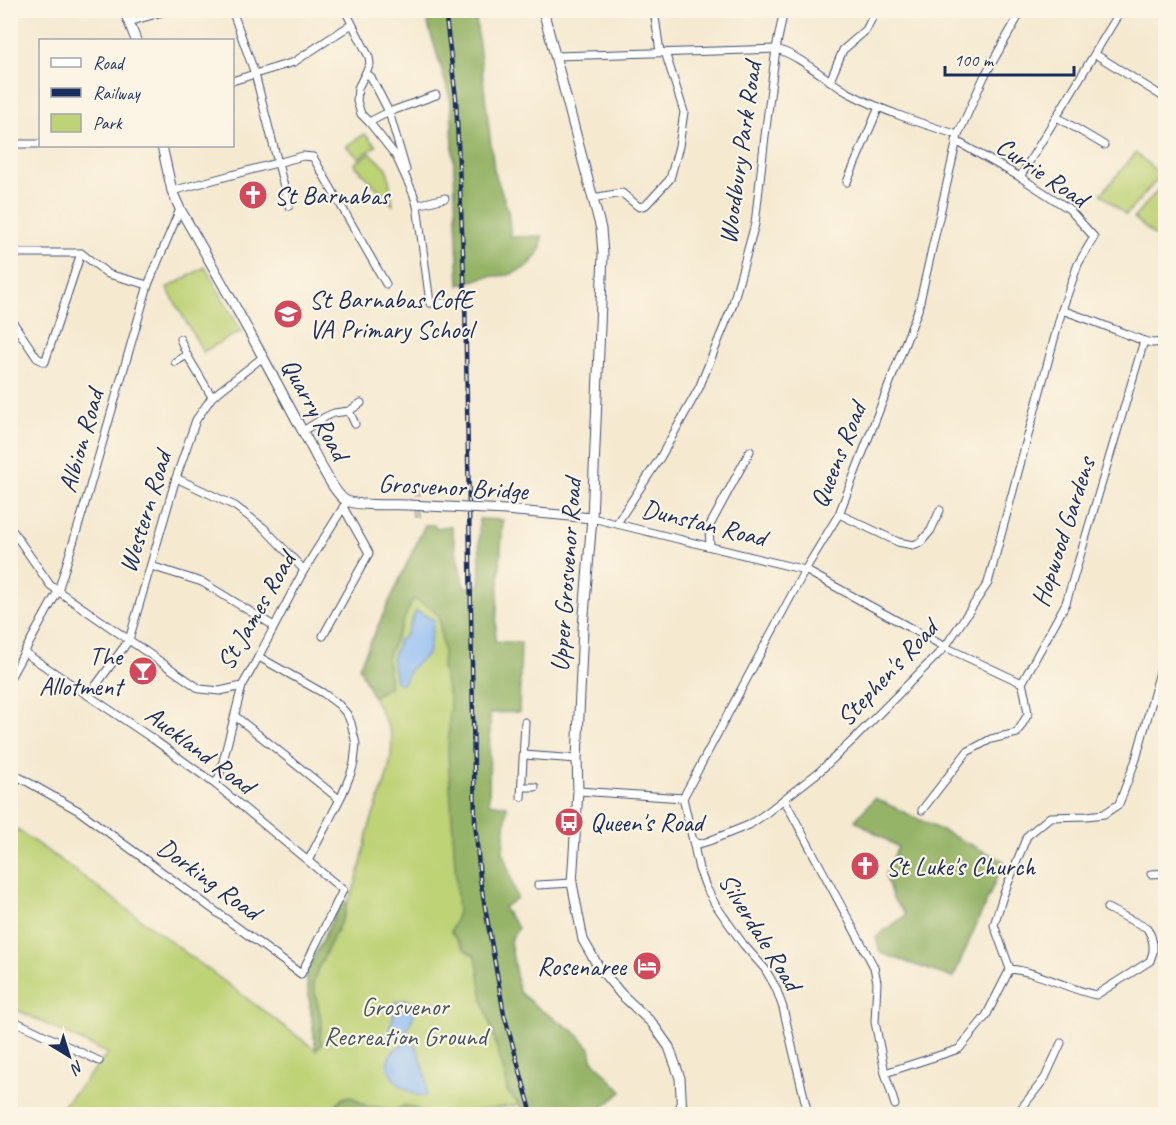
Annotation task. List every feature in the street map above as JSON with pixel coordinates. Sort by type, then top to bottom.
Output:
[{"type":"street","points":[[124,10],[136,39]]},
{"type":"street","points":[[129,22],[169,10]]},
{"type":"street","points":[[232,10],[255,74],[289,206]]},
{"type":"street","points":[[345,10],[366,49],[370,64],[358,88],[357,101],[362,114],[396,156],[413,193]]},
{"type":"street","name":"Upper Grosvenor Road","points":[[543,10],[600,229],[603,254],[592,518],[583,627],[577,759],[578,791],[572,884],[583,940],[598,966],[621,994],[652,1023],[669,1047],[680,1078],[682,1114]]},
{"type":"street","points":[[592,198],[622,193],[639,207],[645,205],[670,179],[680,146],[684,112],[663,52],[654,10]]},
{"type":"street","name":"Woodbury Park Road","points":[[616,523],[660,458],[699,388],[732,307],[755,224],[776,49],[784,10]]},
{"type":"street","points":[[830,81],[843,50],[866,30],[876,10]]},
{"type":"street","name":"Queens Road","points":[[683,798],[805,570],[839,514],[918,310],[957,138],[984,77],[1022,10]]},
{"type":"street","points":[[1020,177],[1121,10]]},
{"type":"street","points":[[234,80],[294,62],[352,24]]},
{"type":"street","points":[[556,56],[776,49]]},
{"type":"street","name":"Currie Road","points":[[776,49],[789,53],[830,81],[879,107],[957,138],[1069,209],[1094,237],[1078,264],[1062,310]]},
{"type":"street","points":[[1095,54],[1166,98]]},
{"type":"street","points":[[366,73],[371,77],[389,112],[417,205],[430,303],[445,303]]},
{"type":"street","points":[[369,122],[436,95]]},
{"type":"street","points":[[847,182],[879,107]]},
{"type":"street","points":[[1057,117],[1104,145]]},
{"type":"street","points":[[10,144],[39,144]]},
{"type":"street","name":"Quarry Road","points":[[162,147],[172,191],[180,209],[320,463],[345,504]]},
{"type":"street","points":[[172,191],[303,156],[313,157],[386,284]]},
{"type":"street","points":[[417,205],[445,198]]},
{"type":"street","name":"Albion Road","points":[[10,678],[58,591],[148,285],[180,209]]},
{"type":"street","points":[[10,254],[81,253],[108,274],[148,285]]},
{"type":"street","points":[[10,318],[37,358],[45,362],[81,253]]},
{"type":"street","points":[[1062,310],[1144,341],[1166,342]]},
{"type":"street","name":"Stephen's Road","points":[[693,841],[699,844],[749,825],[784,799],[845,748],[945,647],[988,583],[1062,310]]},
{"type":"street","points":[[180,339],[212,397]]},
{"type":"street","name":"Hopwood Gardens","points":[[1022,683],[1066,603],[1144,341]]},
{"type":"street","points":[[175,362],[188,355]]},
{"type":"street","name":"Western Road","points":[[89,695],[129,640],[176,478],[196,420],[212,397],[263,357]]},
{"type":"street","points":[[303,431],[325,417],[349,411],[361,403]]},
{"type":"street","points":[[349,411],[356,424]]},
{"type":"street","points":[[710,546],[709,527],[750,451]]},
{"type":"street","points":[[176,478],[235,506],[264,528],[304,570]]},
{"type":"street","points":[[323,636],[369,553],[345,504]]},
{"type":"street","name":"Grosvenor Bridge","points":[[345,504],[506,510],[592,518]]},
{"type":"street","name":"St James Road","points":[[10,527],[50,585],[200,688],[220,691],[242,686],[304,570],[345,504]]},
{"type":"street","points":[[839,514],[898,542],[913,545],[921,542],[931,530],[940,510]]},
{"type":"street","name":"Dunstan Road","points":[[592,518],[805,570],[945,647]]},
{"type":"street","points":[[151,566],[202,582],[274,626]]},
{"type":"street","points":[[922,810],[967,752],[991,738],[1017,733],[1028,714],[1022,683],[945,647]]},
{"type":"street","points":[[885,1073],[959,1049],[986,1016],[1010,969],[994,925],[1027,836],[1050,817],[1104,814],[1119,804],[1136,759],[1166,650]]},
{"type":"street","name":"Auckland Road","points":[[25,653],[153,739],[215,784],[343,890]]},
{"type":"street","points":[[259,657],[332,698],[347,714],[356,744],[354,763],[308,861]]},
{"type":"street","points":[[215,784],[219,777],[242,686]]},
{"type":"street","points":[[235,716],[339,799]]},
{"type":"street","points":[[521,797],[525,722]]},
{"type":"street","points":[[524,755],[577,759]]},
{"type":"street","name":"Dorking Road","points":[[10,772],[79,811],[302,974],[343,890]]},
{"type":"street","points":[[522,787],[535,787]]},
{"type":"street","points":[[578,791],[683,798],[693,841]]},
{"type":"street","points":[[784,799],[874,967],[877,982],[875,1022],[885,1073],[895,1105]]},
{"type":"street","name":"Silverdale Road","points":[[693,841],[699,869],[715,904],[743,944],[765,969],[776,988],[783,1008],[808,1114]]},
{"type":"street","points":[[1152,874],[1166,873]]},
{"type":"street","points":[[538,885],[572,884]]},
{"type":"street","points":[[1010,969],[1022,970],[1081,992],[1096,995],[1150,961],[1153,944],[1147,928],[1107,908]]},
{"type":"street","points":[[10,1029],[12,1020],[99,1061]]},
{"type":"street","points":[[1017,1114],[1046,1078],[1061,1043]]},
{"type":"green space","points":[[424,11],[475,11],[494,170],[508,211],[511,237],[542,236],[541,248],[529,266],[509,275],[485,277],[459,285],[451,101]]},
{"type":"green space","points":[[365,134],[376,146],[359,158],[346,146]]},
{"type":"green space","points":[[370,153],[387,168],[393,205],[354,164]]},
{"type":"green space","points":[[1136,153],[1161,175],[1126,215],[1101,194]]},
{"type":"green space","points":[[1162,185],[1165,188],[1165,245],[1134,218]]},
{"type":"green space","points":[[205,267],[241,331],[203,352],[167,288]]},
{"type":"green space","points":[[479,519],[503,520],[495,641],[521,643],[519,712],[490,713],[489,803],[507,806],[503,851],[517,898],[503,908],[518,928],[510,941],[519,992],[538,1008],[574,1031],[590,1048],[592,1059],[622,1092],[595,1114],[523,1114],[520,1105],[507,1091],[507,1083],[483,1000],[477,962],[474,955],[466,951],[451,932],[458,912],[448,754],[450,700],[442,668],[443,651],[439,616],[430,607],[413,599],[387,658],[390,686],[373,697],[359,667],[425,525],[434,525],[438,528],[451,526],[464,587],[480,585]]},
{"type":"green space","name":"Grosvenor Recreation Ground","points":[[425,525],[434,525],[438,528],[451,526],[505,1048],[507,1091],[520,1105],[475,1111],[475,1114],[56,1114],[108,1054],[11,1007],[10,825],[72,868],[316,1050],[306,974],[339,906],[347,902],[354,889],[368,831],[391,759],[391,733],[359,667]]},
{"type":"green space","points":[[875,798],[1004,861],[953,978],[880,953],[876,937],[906,915],[893,899],[885,875],[898,847],[855,820]]},
{"type":"green space","points":[[347,902],[345,913],[313,984],[322,1023],[320,1037],[322,1044],[316,1050],[306,974],[339,906]]},
{"type":"green space","points":[[350,1096],[366,1106],[391,1112],[405,1105],[423,1114],[326,1114],[343,1098]]},
{"type":"water","points":[[416,611],[434,620],[428,654],[411,668],[402,684],[396,682],[392,659],[399,640],[405,636]]},
{"type":"water","points":[[407,999],[414,1012],[410,1023],[402,1035],[388,1044],[385,1040],[393,1017],[393,1003]]},
{"type":"water","points":[[412,1038],[427,1081],[426,1096],[414,1094],[400,1085],[388,1067],[388,1060],[392,1053]]},
{"type":"waterway","points":[[344,1111],[352,1114]]},
{"type":"tunnel","points":[[417,490],[418,520]]},
{"type":"railway","points":[[445,10],[456,98],[465,298],[475,821],[480,879],[504,1014],[532,1114]]},
{"type":"place","name":"St Barnabas","points":[[253,195]]},
{"type":"place","name":"St Barnabas CofE VA Primary School","points":[[288,314]]},
{"type":"place","name":"The Allotment","points":[[143,671]]},
{"type":"place","name":"Queen's Road","points":[[569,822]]},
{"type":"place","name":"St Luke's Church","points":[[865,866]]},
{"type":"place","name":"Rosenaree","points":[[647,966]]}]
